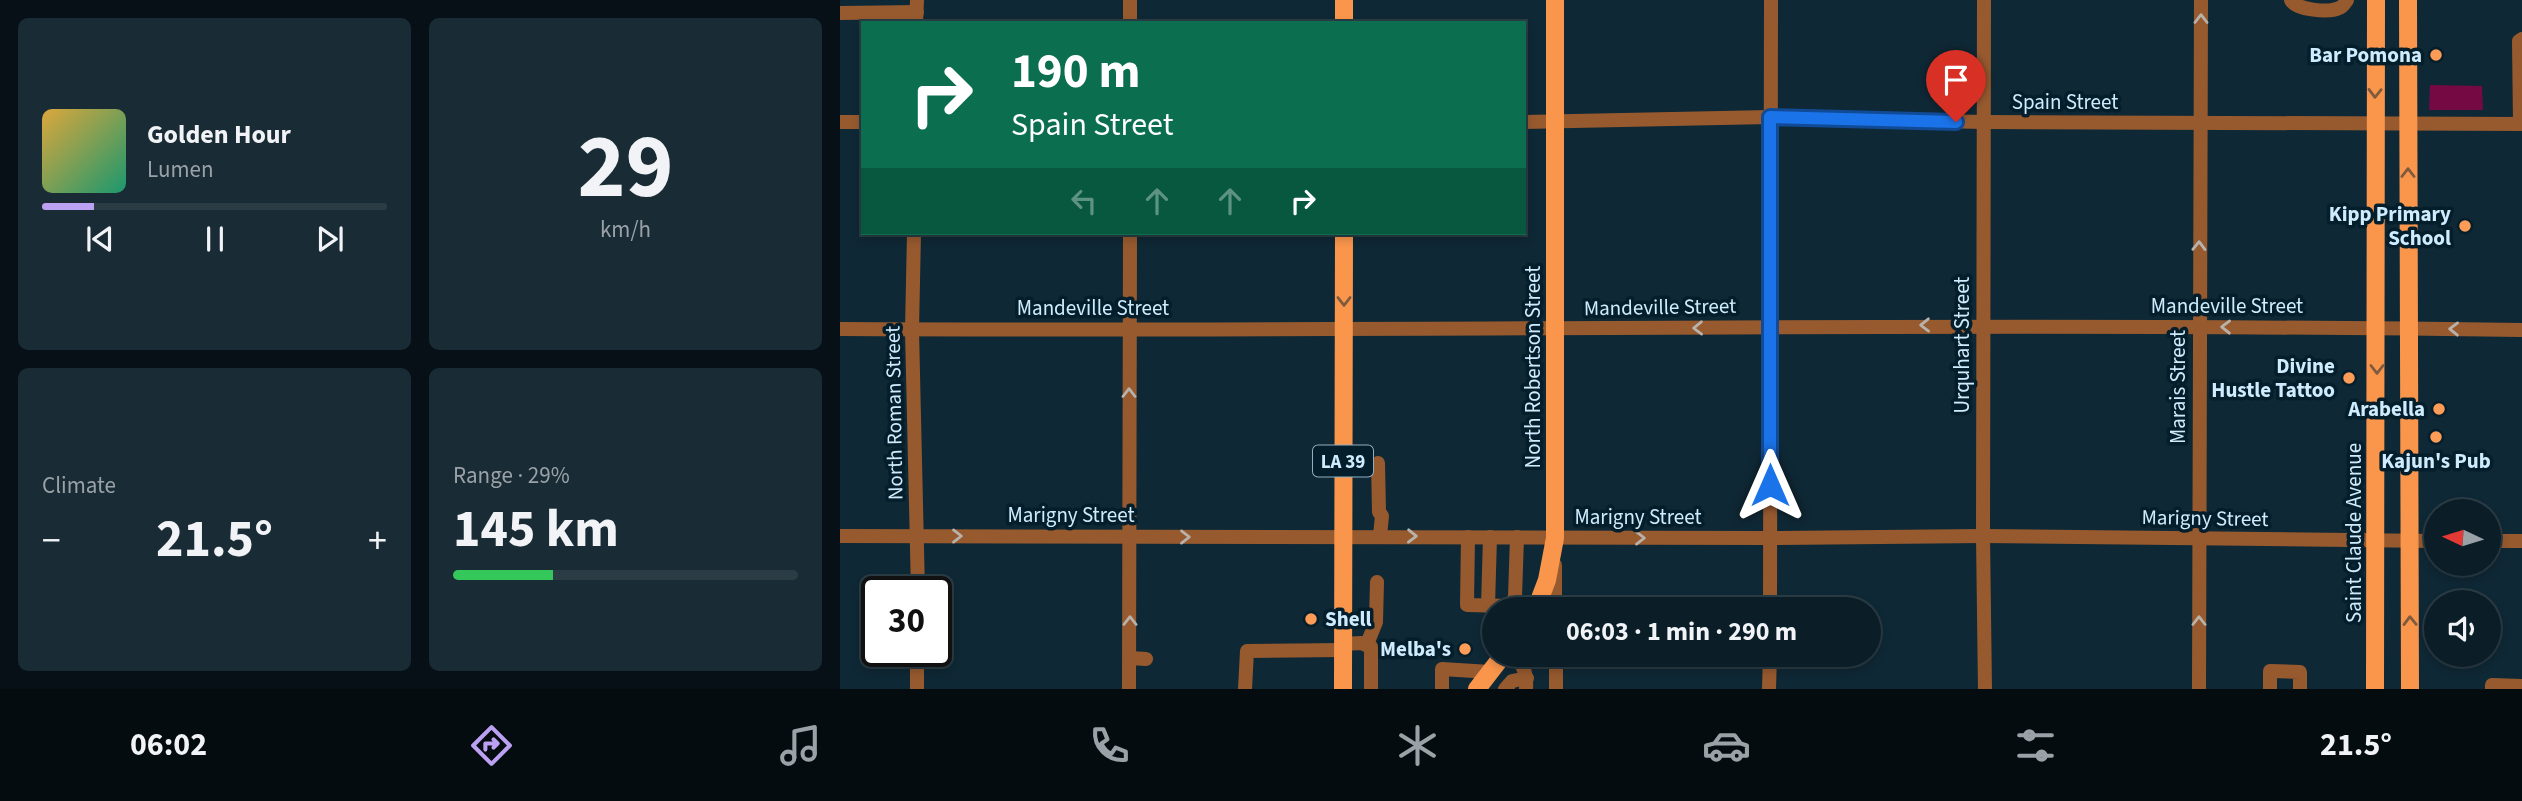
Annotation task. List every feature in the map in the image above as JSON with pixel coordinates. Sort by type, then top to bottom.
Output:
[{"type":"main road","points":[[1344,0],[1344,21]]},
{"type":"main road","name":"North Robertson Street","points":[[1555,0],[1555,538]]},
{"type":"main road","name":"Saint Claude Avenue","points":[[2375,689],[2376,0]]},
{"type":"main road","points":[[2408,0],[2410,689]]},
{"type":"main road","name":"LA 39","points":[[1343,689],[1344,235]]},
{"type":"main road","points":[[1540,597],[1555,538]]},
{"type":"main road","points":[[1477,689],[1494,667]]},
{"type":"street","points":[[1130,0],[1130,21]]},
{"type":"street","points":[[1770,597],[1771,0]]},
{"type":"street","name":"Urquhart Street","points":[[1984,0],[1985,689]]},
{"type":"street","name":"Marais Street","points":[[2199,689],[2201,0]]},
{"type":"street","points":[[2291,0],[2301,8],[2332,9],[2340,8],[2347,0]]},
{"type":"street","points":[[840,13],[917,11]]},
{"type":"street","points":[[2521,124],[2519,41],[2522,39]]},
{"type":"street","name":"Spain Street","points":[[1526,122],[1770,117],[1983,122],[2521,124]]},
{"type":"street","points":[[840,122],[861,122]]},
{"type":"street","name":"North Roman Street","points":[[914,235],[912,330],[918,576]]},
{"type":"street","points":[[1129,235],[1129,689]]},
{"type":"street","name":"Mandeville Street","points":[[840,329],[1557,330],[1983,325],[2522,330]]},
{"type":"street","points":[[1378,463],[1379,512],[1376,515],[1380,533]]},
{"type":"street","name":"Marigny Street","points":[[840,536],[1343,536],[1380,533],[1555,538],[1983,536],[2424,541]]},
{"type":"street","points":[[1468,537],[1467,605],[1482,606]]},
{"type":"street","points":[[1488,597],[1490,537]]},
{"type":"street","points":[[1515,597],[1517,537]]},
{"type":"street","name":"North Robertson Street","points":[[1555,538],[1555,597]]},
{"type":"street","points":[[2501,541],[2522,541]]},
{"type":"street","points":[[1367,644],[1376,622],[1377,582]]},
{"type":"street","points":[[1245,689],[1247,651],[1367,644]]},
{"type":"street","points":[[1367,644],[1371,647],[1371,689]]},
{"type":"street","points":[[1130,658],[1146,659]]},
{"type":"street","points":[[917,667],[917,689]]},
{"type":"street","points":[[1556,667],[1556,689]]},
{"type":"street","points":[[1769,689],[1770,667]]},
{"type":"street","points":[[1442,689],[1441,669],[1490,672]]},
{"type":"street","points":[[2270,689],[2270,671],[2300,672],[2300,689]]},
{"type":"street","points":[[1505,689],[1512,681],[1526,684]]},
{"type":"street","points":[[2492,689],[2492,685],[2522,686]]},
{"type":"shaded area","points":[[2430,85],[2482,86],[2483,110],[2429,110]]},
{"type":"place","name":"Bar Pomona","points":[[2436,55]]},
{"type":"place","name":"Kipp Primary School","points":[[2465,226]]},
{"type":"place","name":"Divine Hustle Tattoo","points":[[2349,378]]},
{"type":"place","name":"Arabella","points":[[2439,409]]},
{"type":"place","name":"Kajun's Pub","points":[[2436,437]]},
{"type":"place","name":"Shell","points":[[1311,619]]},
{"type":"place","name":"Melba's","points":[[1465,649]]},
{"type":"route","points":[[1770,485],[1770,117],[1956,122]]}]
